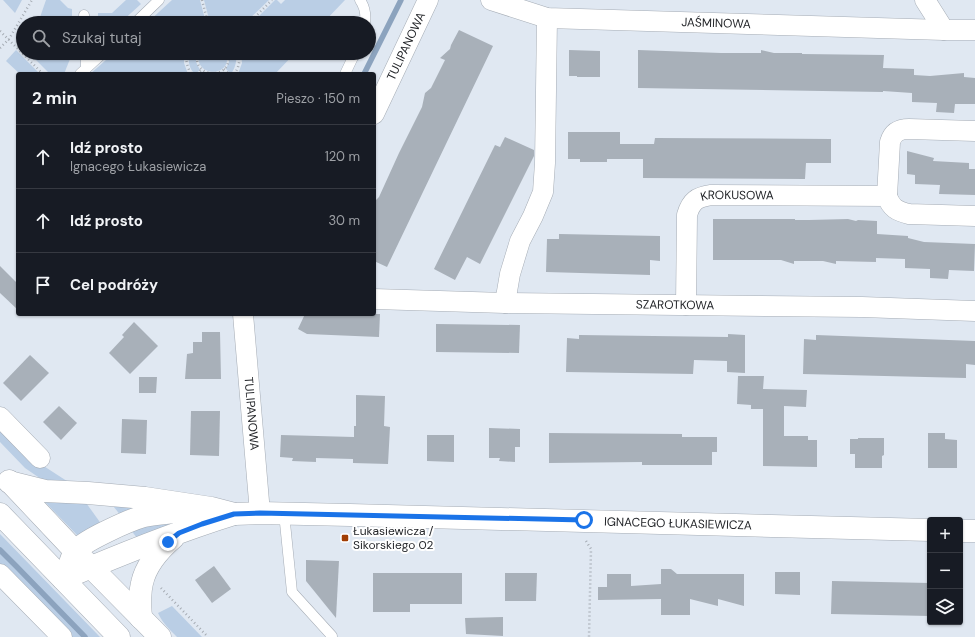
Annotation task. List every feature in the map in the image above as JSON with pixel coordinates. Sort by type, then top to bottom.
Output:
[{"type":"street","name":"TULIPANOWA","points":[[376,110],[428,0]]},
{"type":"street","name":"JAŚMINOWA","points":[[491,0],[547,18],[975,30]]},
{"type":"street","points":[[925,0],[944,30]]},
{"type":"street","points":[[505,304],[510,274],[520,241],[543,192],[545,163],[547,18]]},
{"type":"street","points":[[975,131],[909,128],[899,130],[894,133],[890,142],[887,196],[889,202],[903,213],[975,216]]},
{"type":"street","name":"KROKUSOWA","points":[[686,305],[687,215],[689,208],[698,199],[711,195],[887,196]]},
{"type":"street","name":"SZAROTKOWA","points":[[376,299],[505,304],[862,307],[975,311]]},
{"type":"street","name":"TULIPANOWA","points":[[243,316],[260,513]]},
{"type":"street","points":[[0,417],[40,458]]},
{"type":"street","points":[[5,477],[45,491],[145,498],[211,508],[234,514]]},
{"type":"street","points":[[5,477],[75,551],[160,637]]},
{"type":"street","points":[[63,579],[75,551],[83,544],[114,528],[134,519],[146,516],[211,508]]},
{"type":"street","name":"IGNACEGO ŁUKASIEWICZA","points":[[234,514],[284,513],[927,530]]},
{"type":"street","points":[[0,514],[119,637]]},
{"type":"street","points":[[63,579],[202,524],[234,514]]},
{"type":"street","points":[[963,531],[975,531]]},
{"type":"street","points":[[141,618],[140,596],[146,570],[159,552],[179,533]]},
{"type":"street","points":[[0,574],[62,637]]},
{"type":"lane","points":[[142,16],[159,0]]},
{"type":"lane","points":[[360,0],[366,16]]},
{"type":"lane","points":[[83,71],[85,60]]},
{"type":"lane","points":[[83,71],[95,60]]},
{"type":"lane","points":[[346,72],[352,60]]},
{"type":"lane","points":[[284,513],[292,592],[332,636]]},
{"type":"path","points":[[22,16],[32,0]]},
{"type":"path","points":[[202,0],[206,16]]},
{"type":"path","points":[[256,16],[272,0]]},
{"type":"path","points":[[0,48],[16,26]]},
{"type":"path","points":[[0,31],[16,47]]},
{"type":"path","points":[[29,60],[41,72]]},
{"type":"path","points":[[187,60],[187,65],[190,72]]},
{"type":"path","points":[[197,60],[199,65],[206,72]]},
{"type":"path","points":[[220,72],[224,69],[229,60]]},
{"type":"path","points":[[235,72],[239,60]]},
{"type":"path","points":[[199,72],[202,69]]},
{"type":"path","points":[[224,69],[227,72]]},
{"type":"path","points":[[582,536],[591,549],[589,637]]},
{"type":"shaded area","points":[[3,0],[22,0],[15,13]]},
{"type":"shaded area","points":[[46,0],[60,0],[68,8],[72,9],[72,16],[40,16]]},
{"type":"shaded area","points":[[126,0],[137,0],[141,4],[128,16],[98,16],[98,13],[112,13]]},
{"type":"shaded area","points":[[172,0],[200,0],[204,16],[155,16]]},
{"type":"shaded area","points":[[204,0],[269,0],[252,16],[208,16]]},
{"type":"shaded area","points":[[275,0],[281,4],[285,0],[345,0],[330,16],[259,16]]},
{"type":"shaded area","points":[[16,50],[16,60],[26,60],[38,72],[18,72],[6,61]]},
{"type":"shaded area","points":[[36,60],[70,60],[65,72],[48,72]]},
{"type":"shaded area","points":[[106,60],[184,60],[187,72],[92,72]]},
{"type":"shaded area","points":[[189,60],[196,60],[200,70],[198,72],[193,72],[189,65]]},
{"type":"shaded area","points":[[229,60],[236,60],[232,72],[229,72],[226,69]]},
{"type":"shaded area","points":[[242,60],[288,60],[277,72],[239,72]]},
{"type":"shaded area","points":[[199,61],[227,61],[224,67],[219,71],[213,72],[207,71],[202,67]]},
{"type":"shaded area","points":[[0,425],[7,438],[29,461],[39,463],[73,485],[41,479],[25,468],[0,442]]},
{"type":"shaded area","points":[[45,500],[84,500],[102,525],[78,536],[45,502]]},
{"type":"shaded area","points":[[110,502],[141,506],[121,516]]},
{"type":"shaded area","points":[[169,522],[170,524],[137,538],[130,529]]},
{"type":"shaded area","points":[[0,534],[100,637],[70,637],[0,566]]},
{"type":"shaded area","points":[[172,606],[202,637],[177,637],[171,631],[158,613]]},
{"type":"building","points":[[459,30],[493,46],[387,267],[376,262],[376,200],[379,197],[422,107],[425,93],[431,88],[445,60],[440,58],[450,49]]},
{"type":"building","points":[[569,50],[600,51],[600,77],[569,76]]},
{"type":"building","points":[[638,50],[761,53],[761,50],[774,53],[884,55],[883,68],[914,69],[914,75],[930,76],[964,73],[964,77],[975,78],[975,104],[955,104],[954,113],[936,112],[937,103],[912,102],[912,93],[883,91],[638,88]]},
{"type":"building","points":[[568,132],[620,132],[620,144],[654,144],[655,138],[831,139],[831,163],[806,163],[805,179],[643,178],[643,159],[607,159],[607,162],[580,162],[580,159],[568,159]]},
{"type":"building","points":[[505,137],[534,150],[534,156],[480,264],[467,257],[455,280],[434,269],[495,145],[500,147]]},
{"type":"building","points":[[907,151],[934,158],[933,161],[969,163],[969,169],[975,169],[975,195],[939,194],[940,185],[915,184],[915,175],[907,174]]},
{"type":"building","points":[[713,219],[848,219],[856,221],[877,221],[877,234],[908,236],[908,238],[924,242],[975,244],[974,271],[949,270],[948,279],[930,278],[930,269],[905,268],[905,259],[876,258],[876,262],[836,261],[836,264],[823,261],[794,261],[794,264],[781,260],[713,260]]},
{"type":"building","points":[[559,234],[660,236],[660,261],[650,260],[650,275],[546,272],[547,239],[559,239]]},
{"type":"building","points":[[0,266],[16,282],[16,308],[0,293]]},
{"type":"building","points":[[376,314],[380,314],[379,337],[307,334],[298,329],[304,316],[376,316]]},
{"type":"building","points":[[134,322],[158,346],[130,374],[109,353],[124,337],[122,335]]},
{"type":"building","points":[[436,324],[520,325],[519,353],[436,352]]},
{"type":"building","points":[[202,332],[220,332],[221,379],[185,379],[187,354],[193,353],[193,342],[202,342]]},
{"type":"building","points":[[728,334],[745,335],[745,373],[727,372],[727,361],[694,360],[693,374],[566,372],[567,338],[579,339],[579,335],[728,337]]},
{"type":"building","points":[[816,335],[975,341],[975,365],[966,364],[966,378],[803,374],[804,339],[816,340]]},
{"type":"building","points":[[30,355],[49,373],[21,401],[3,383]]},
{"type":"building","points":[[738,376],[764,376],[763,389],[807,390],[806,407],[784,406],[784,436],[808,436],[808,440],[817,440],[817,467],[763,466],[763,409],[751,409],[751,405],[737,404]]},
{"type":"building","points":[[139,377],[157,377],[156,393],[139,393]]},
{"type":"building","points":[[356,395],[385,396],[384,426],[390,427],[388,464],[353,463],[353,459],[316,458],[316,462],[292,461],[293,458],[280,457],[281,435],[354,437],[354,426],[356,426]]},
{"type":"building","points":[[59,406],[77,423],[61,440],[43,422]]},
{"type":"building","points":[[191,411],[220,411],[219,456],[190,455]]},
{"type":"building","points":[[122,419],[147,420],[146,454],[121,453]]},
{"type":"building","points":[[489,428],[520,429],[520,447],[515,447],[515,462],[499,461],[500,458],[489,458]]},
{"type":"building","points":[[549,433],[682,434],[682,437],[717,437],[717,452],[712,452],[712,465],[642,465],[642,462],[549,463]]},
{"type":"building","points":[[928,433],[945,433],[945,439],[957,440],[957,468],[928,468]]},
{"type":"building","points":[[427,435],[454,435],[454,462],[427,461]]},
{"type":"building","points":[[884,438],[882,468],[855,468],[855,454],[850,454],[850,439]]},
{"type":"building","points":[[306,560],[339,561],[336,618],[306,581]]},
{"type":"building","points":[[214,566],[231,589],[212,603],[195,580]]},
{"type":"building","points":[[661,569],[671,569],[677,574],[744,574],[744,606],[718,599],[718,606],[690,599],[690,615],[661,615],[661,599],[598,600],[598,587],[607,587],[607,574],[631,574],[631,586],[661,584]]},
{"type":"building","points":[[775,572],[800,572],[800,595],[775,594]]},
{"type":"building","points":[[373,573],[462,573],[462,604],[410,604],[410,612],[373,612]]},
{"type":"building","points":[[505,573],[537,573],[536,601],[505,601]]},
{"type":"building","points":[[832,581],[927,583],[927,616],[831,614]]},
{"type":"building","points":[[503,617],[503,636],[466,634],[465,618]]},
{"type":"waterway","points":[[376,50],[401,0]]},
{"type":"waterway","points":[[365,72],[371,60]]},
{"type":"waterway","points":[[0,550],[85,637]]},
{"type":"place","name":"Łukasiewicza / Sikorskiego 02","points":[[345,538]]},
{"type":"route","points":[[168,542],[179,533],[234,514],[260,513],[584,520]]}]
